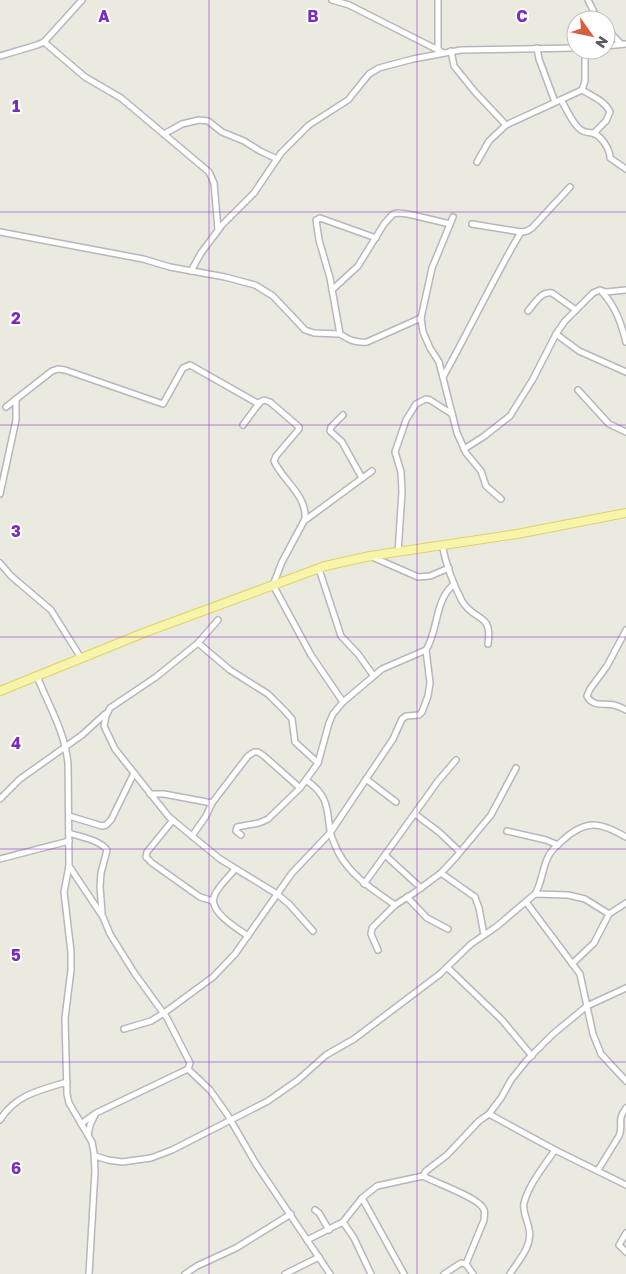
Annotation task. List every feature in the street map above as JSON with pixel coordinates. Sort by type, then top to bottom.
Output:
[{"type":"main road","points":[[0,691],[81,658],[319,569],[370,556],[517,534],[626,513]]},
{"type":"street","points":[[0,56],[44,42],[82,0]]},
{"type":"street","points":[[332,0],[349,5],[440,51]]},
{"type":"street","points":[[438,0],[440,51]]},
{"type":"street","points":[[44,42],[85,77],[121,98],[209,172],[214,183],[218,230]]},
{"type":"street","points":[[191,271],[201,253],[218,230],[254,193],[278,159],[310,125],[348,100],[369,74],[379,68],[440,51],[484,48],[566,48]]},
{"type":"street","points":[[537,48],[539,59],[555,102]]},
{"type":"street","points":[[451,51],[454,66],[506,125]]},
{"type":"street","points":[[476,162],[489,141],[506,125],[582,90],[585,80],[585,60]]},
{"type":"street","points":[[582,90],[602,102],[610,112],[606,121],[594,134]]},
{"type":"street","points":[[561,100],[580,129],[594,134],[607,147],[610,152],[610,158],[626,169]]},
{"type":"street","points":[[164,134],[182,124],[199,120],[208,121],[222,132],[278,159]]},
{"type":"street","points":[[472,224],[521,232],[527,231],[570,187]]},
{"type":"street","points":[[332,290],[352,273],[388,219],[396,213],[450,224]]},
{"type":"street","points":[[453,217],[432,268],[422,318],[423,332],[439,362],[457,433],[464,449],[481,471],[486,486],[501,499]]},
{"type":"street","points":[[340,334],[332,290],[318,240],[316,220],[320,218],[376,238]]},
{"type":"street","points":[[0,232],[143,259],[170,267],[225,277],[260,288],[274,296],[305,330],[314,333],[340,334],[349,340],[360,343],[368,342],[422,318]]},
{"type":"street","points":[[444,377],[490,286],[521,232]]},
{"type":"street","points":[[600,290],[610,300],[624,325],[626,342]]},
{"type":"street","points":[[464,449],[503,422],[515,409],[556,334],[565,321],[593,292],[600,290],[606,292],[626,290]]},
{"type":"street","points":[[528,311],[542,294],[548,292],[552,292],[576,310]]},
{"type":"street","points":[[556,334],[579,350],[626,372]]},
{"type":"street","points":[[6,407],[52,371],[58,369],[163,404],[183,368],[190,365],[258,404]]},
{"type":"street","points":[[578,390],[609,424],[626,432]]},
{"type":"street","points":[[0,494],[16,420],[16,399]]},
{"type":"street","points":[[398,552],[402,492],[401,472],[395,452],[406,420],[416,404],[426,399],[453,414]]},
{"type":"street","points":[[243,425],[258,404],[264,400],[270,402],[299,427],[299,430],[276,456],[274,461],[306,511],[304,522],[285,555],[273,585],[311,655],[343,702]]},
{"type":"street","points":[[343,415],[331,427],[330,431],[342,442],[362,478]]},
{"type":"street","points":[[304,522],[372,471]]},
{"type":"street","points":[[442,546],[454,584],[464,603],[487,623],[490,635],[488,644]]},
{"type":"street","points":[[370,556],[418,577],[430,576],[449,568]]},
{"type":"street","points":[[0,563],[11,576],[51,610],[81,658]]},
{"type":"street","points":[[319,569],[341,636],[358,654],[372,675]]},
{"type":"street","points":[[124,1029],[151,1021],[220,971],[306,857],[330,833],[393,739],[402,719],[406,716],[419,715],[424,708],[430,683],[426,650],[443,597],[454,584]]},
{"type":"street","points":[[0,799],[20,779],[82,735],[108,712],[198,643],[218,620]]},
{"type":"street","points":[[626,630],[608,666],[590,689],[587,696],[593,703],[613,704],[626,710]]},
{"type":"street","points":[[198,643],[230,670],[268,694],[284,710],[292,719],[295,742],[318,763]]},
{"type":"street","points":[[241,835],[236,831],[238,827],[259,823],[268,819],[300,788],[318,763],[329,723],[333,714],[343,702],[372,675],[389,664],[426,650]]},
{"type":"street","points":[[37,676],[58,723],[66,747],[68,763],[69,866],[64,892],[71,952],[71,970],[65,1018],[67,1082],[69,1103],[92,1142],[94,1156],[95,1171],[89,1274]]},
{"type":"street","points":[[108,712],[104,726],[115,749],[173,820],[220,859],[277,894],[289,904],[313,931]]},
{"type":"street","points":[[192,836],[206,816],[212,803],[248,756],[254,752],[264,756],[300,788]]},
{"type":"street","points":[[364,884],[438,781],[456,760]]},
{"type":"street","points":[[378,950],[371,934],[372,928],[394,904],[422,888],[441,874],[491,815],[516,768]]},
{"type":"street","points":[[69,816],[102,826],[106,825],[111,820],[134,773]]},
{"type":"street","points":[[366,779],[396,802]]},
{"type":"street","points":[[306,780],[316,788],[323,798],[329,820],[330,833],[347,866],[364,884],[394,904]]},
{"type":"street","points":[[150,794],[164,794],[212,803]]},
{"type":"street","points":[[415,814],[439,832],[460,852]]},
{"type":"street","points":[[173,820],[147,852],[146,857],[200,897],[213,901]]},
{"type":"street","points":[[94,1156],[122,1162],[151,1158],[172,1150],[268,1101],[298,1080],[326,1055],[354,1039],[448,967],[472,944],[526,902],[538,889],[548,856],[572,832],[581,827],[592,825],[604,827],[626,837]]},
{"type":"street","points":[[508,831],[546,840],[558,845]]},
{"type":"street","points":[[69,833],[105,846],[107,850],[100,886],[103,917]]},
{"type":"street","points":[[0,859],[69,841]]},
{"type":"street","points":[[385,855],[422,888]]},
{"type":"street","points":[[69,866],[103,917],[110,934],[135,974],[164,1013],[189,1059],[190,1066],[188,1069],[96,1114],[81,1124]]},
{"type":"street","points":[[235,869],[214,895],[213,901],[215,907],[227,921],[248,936]]},
{"type":"street","points":[[441,874],[475,897],[484,935]]},
{"type":"street","points":[[535,894],[568,895],[585,899],[609,914]]},
{"type":"street","points":[[407,897],[427,918],[448,929]]},
{"type":"street","points":[[526,902],[580,974],[592,1034],[601,1054],[626,1081]]},
{"type":"street","points":[[572,964],[594,943],[609,914],[614,913],[626,903]]},
{"type":"street","points":[[448,967],[502,1020],[532,1056]]},
{"type":"street","points":[[423,1176],[426,1171],[448,1155],[479,1121],[489,1114],[496,1106],[511,1080],[561,1027],[587,1006],[626,988]]},
{"type":"street","points":[[188,1069],[210,1090],[256,1164],[330,1274]]},
{"type":"street","points":[[0,1120],[15,1101],[32,1092],[67,1082]]},
{"type":"street","points":[[598,1170],[621,1131],[621,1115],[626,1108]]},
{"type":"street","points":[[88,1136],[90,1125],[96,1114]]},
{"type":"street","points":[[489,1114],[555,1150],[626,1185]]},
{"type":"street","points":[[510,1274],[526,1248],[530,1237],[524,1202],[532,1183],[555,1150]]},
{"type":"street","points":[[307,1240],[343,1222],[362,1198],[377,1186],[423,1176],[474,1200],[485,1212],[484,1220],[466,1264]]},
{"type":"street","points":[[362,1198],[404,1274]]},
{"type":"street","points":[[315,1210],[329,1230]]},
{"type":"street","points":[[185,1274],[197,1266],[236,1248],[291,1214]]},
{"type":"street","points":[[343,1222],[354,1238],[371,1274]]},
{"type":"street","points":[[626,1233],[619,1245],[626,1252]]},
{"type":"street","points":[[285,1274],[319,1257]]},
{"type":"street","points":[[444,1274],[461,1263],[466,1264],[473,1274]]}]
